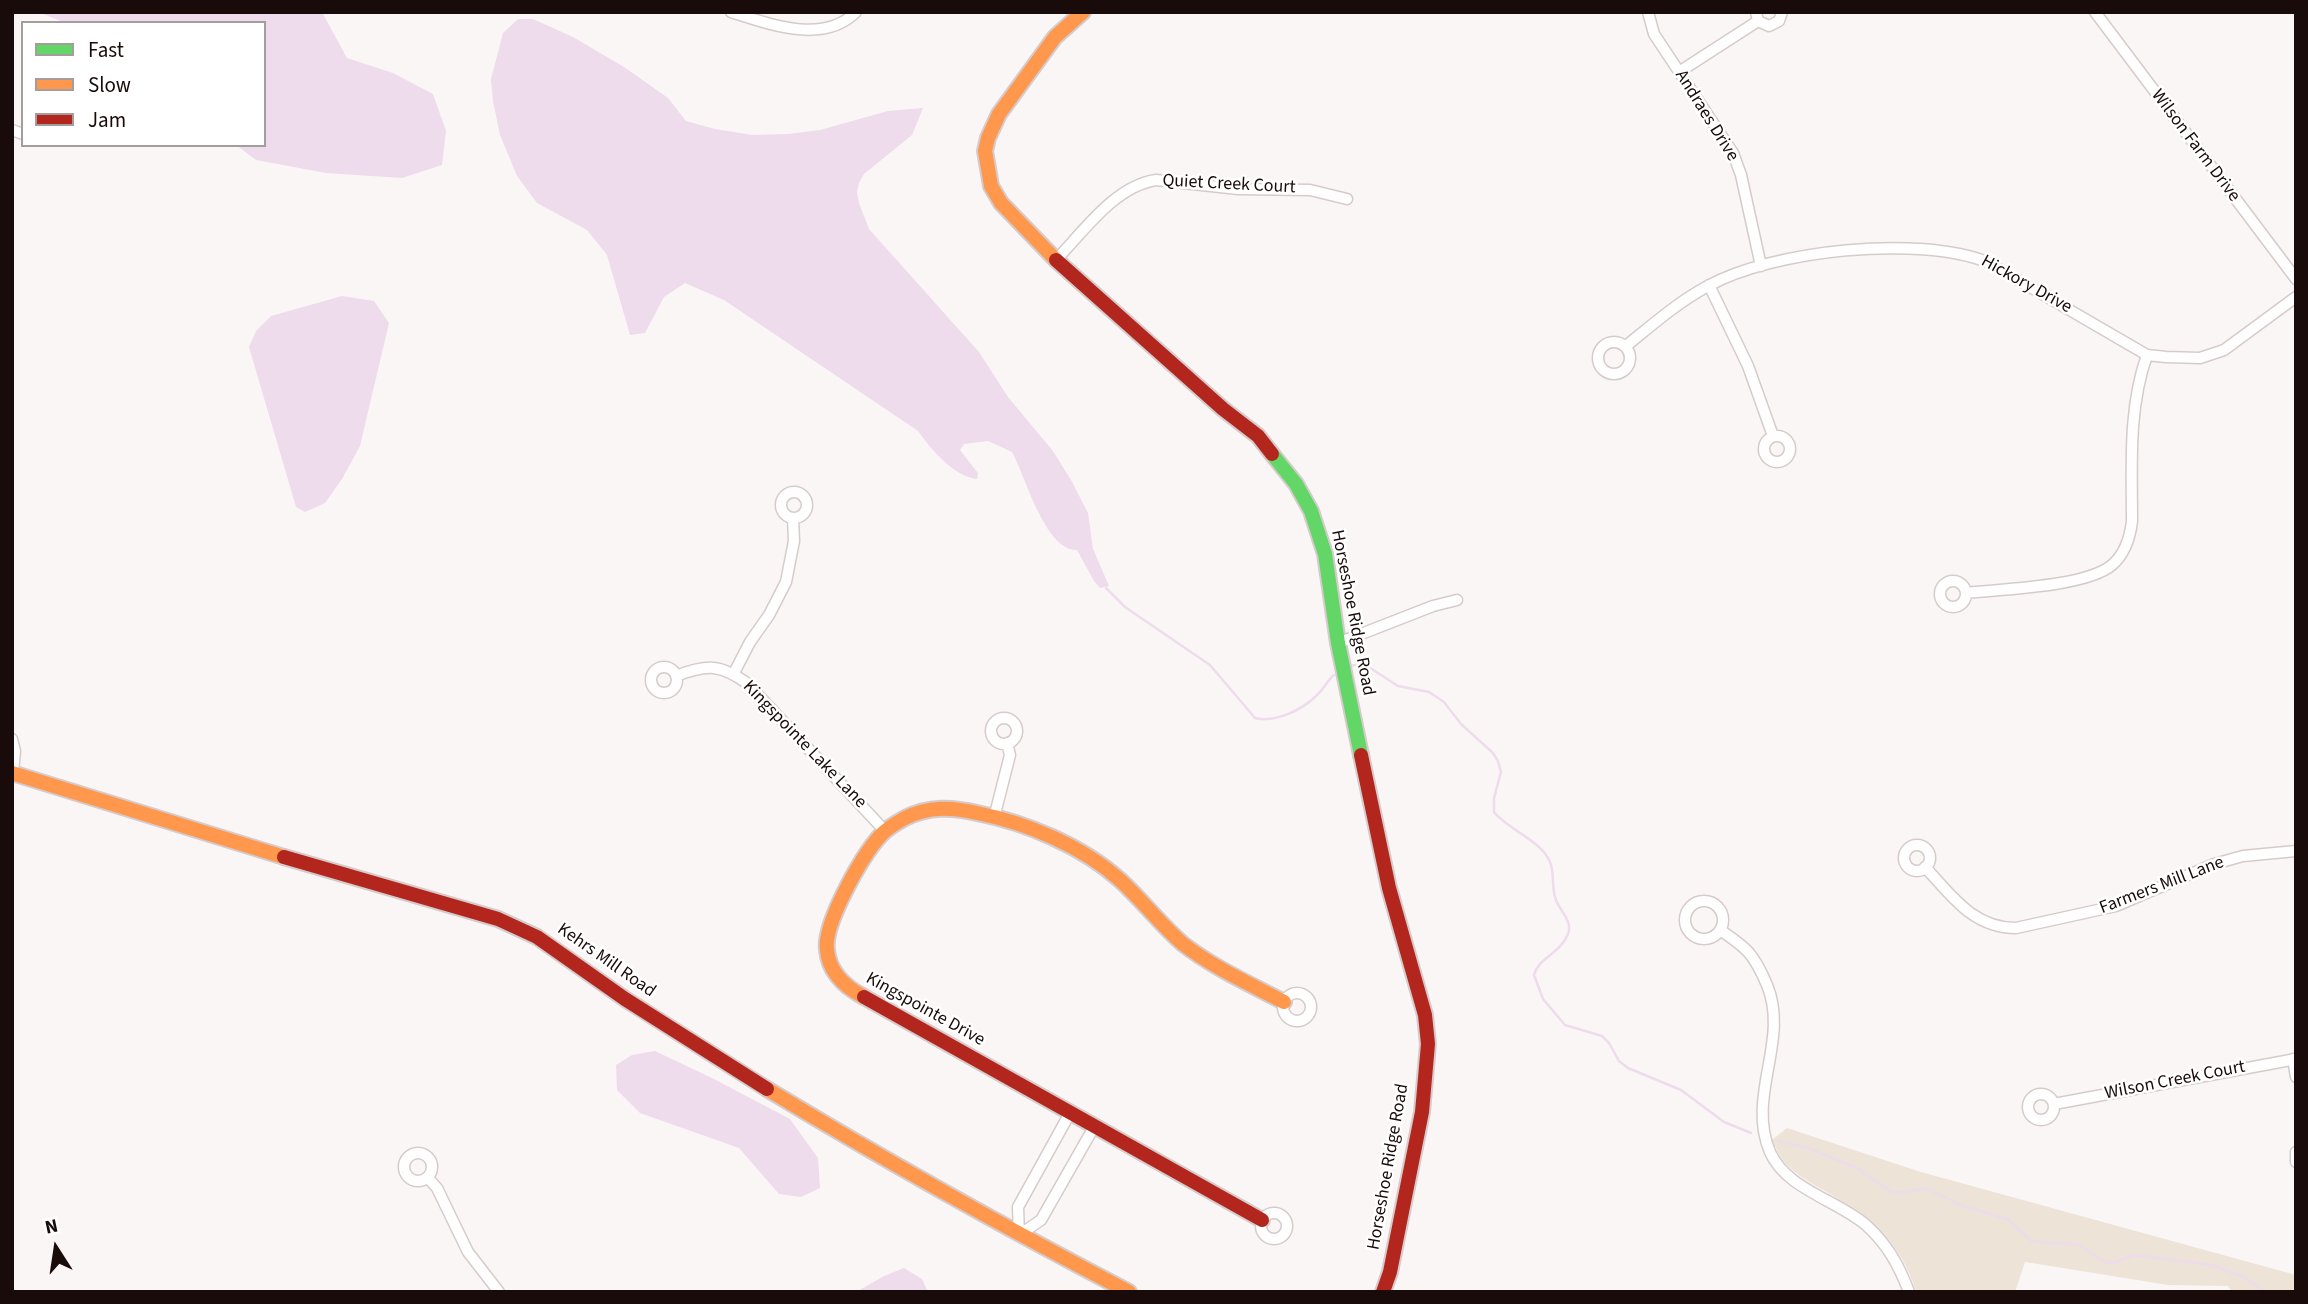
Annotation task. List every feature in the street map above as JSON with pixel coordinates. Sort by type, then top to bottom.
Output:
[{"type":"street","points":[[731,12],[783,28],[815,30],[836,25],[856,12]]},
{"type":"street","name":"Horseshoe Ridge Road","points":[[1083,12],[1055,37],[999,114],[985,151],[991,186],[1001,203],[1056,260],[1223,410],[1258,436],[1296,484],[1311,511],[1325,554],[1338,643],[1389,888],[1424,1015],[1428,1044],[1422,1112],[1392,1261],[1383,1292]]},
{"type":"street","name":"Andraes Drive","points":[[1648,12],[1654,34],[1733,153],[1741,175],[1761,266]]},
{"type":"street","points":[[1679,72],[1757,17],[1765,26],[1773,26],[1779,21],[1782,12]]},
{"type":"street","name":"Wilson Farm Drive","points":[[2095,12],[2296,279]]},
{"type":"street","name":"Quiet Creek Court","points":[[1056,260],[1115,200],[1128,189],[1143,182],[1156,180],[1238,190],[1310,190],[1348,199]]},
{"type":"street","name":"Hickory Drive","points":[[1626,346],[1676,306],[1709,285],[1761,266],[1840,251],[1932,249],[1987,261],[2147,355],[2189,359],[2212,355],[2224,350],[2296,296]]},
{"type":"street","points":[[1709,285],[1748,366],[1773,436]]},
{"type":"street","points":[[1966,593],[2085,578],[2111,566],[2121,555],[2131,534],[2133,420],[2140,375],[2147,355]]},
{"type":"street","points":[[734,673],[786,582],[794,541],[793,517]]},
{"type":"street","points":[[1338,643],[1433,606],[1457,600]]},
{"type":"street","name":"Kingspointe Lake Lane","points":[[676,676],[708,667],[723,668],[734,673],[748,684],[886,831]]},
{"type":"street","points":[[12,739],[15,751],[13,773]]},
{"type":"street","points":[[994,818],[1010,755],[1007,743]]},
{"type":"street","name":"Kehrs Mill Road","points":[[13,773],[365,882],[498,919],[537,937],[625,999],[768,1090],[904,1171],[1129,1292]]},
{"type":"street","name":"Kingspointe Drive","points":[[1262,1220],[862,998],[847,988],[833,972],[825,939],[830,920],[870,852],[886,831],[920,812],[939,808],[978,813],[1023,826],[1084,853],[1110,871],[1195,953],[1284,1002]]},
{"type":"street","name":"Farmers Mill Lane","points":[[1926,867],[1972,916],[2000,927],[2016,928],[2116,906],[2214,864],[2243,856],[2296,851]]},
{"type":"street","points":[[1720,930],[1744,946],[1757,961],[1772,997],[1775,1031],[1762,1106],[1765,1138],[1774,1161],[1799,1184],[1865,1224],[1895,1258],[1909,1292]]},
{"type":"street","points":[[2295,1059],[2296,1077]]},
{"type":"street","name":"Wilson Creek Court","points":[[2054,1104],[2295,1059]]},
{"type":"street","points":[[1019,1235],[1018,1207],[1070,1113]]},
{"type":"street","points":[[1019,1235],[1041,1220],[1094,1127]]},
{"type":"street","points":[[2296,1152],[2296,1162]]},
{"type":"street","points":[[428,1178],[437,1188],[468,1252],[499,1292]]},
{"type":"shaded area","points":[[38,12],[322,12],[347,58],[393,73],[433,94],[446,131],[442,165],[402,178],[326,173],[256,160],[239,147],[266,147],[266,21],[61,21]]},
{"type":"shaded area","points":[[518,19],[533,19],[573,37],[624,67],[668,98],[686,121],[715,129],[752,135],[788,134],[820,130],[888,111],[923,108],[912,135],[864,174],[859,183],[859,203],[869,229],[979,352],[1008,397],[1053,451],[1088,513],[1093,549],[1109,586],[1100,588],[1077,550],[1066,547],[1055,538],[1037,510],[1012,452],[988,441],[964,444],[960,450],[978,473],[977,479],[960,473],[936,453],[918,431],[724,300],[685,283],[664,297],[645,333],[630,335],[607,255],[587,230],[537,203],[517,176],[500,135],[491,79],[503,33]]},
{"type":"shaded area","points":[[342,296],[374,301],[389,323],[360,446],[325,503],[305,512],[296,507],[249,347],[256,331],[271,316]]},
{"type":"shaded area","points":[[655,1051],[790,1119],[818,1158],[820,1188],[801,1197],[779,1194],[739,1148],[640,1113],[617,1090],[616,1065],[632,1055]]},
{"type":"shaded area","points":[[1787,1128],[1921,1172],[2296,1275],[2296,1292],[2232,1292],[2228,1286],[2168,1285],[2025,1262],[2015,1292],[1916,1292],[1902,1258],[1881,1232],[1783,1161],[1772,1140]]},
{"type":"shaded area","points":[[904,1268],[922,1279],[928,1292],[856,1292],[884,1276]]},
{"type":"waterway","points":[[1106,588],[1125,607],[1210,665],[1255,718],[1271,719],[1296,710],[1316,696],[1334,675]]},
{"type":"waterway","points":[[1348,667],[1358,664],[1367,666],[1398,686],[1429,692],[1444,702],[1461,724],[1493,753],[1498,761],[1501,772],[1494,798],[1494,812],[1546,855],[1550,862],[1556,900],[1569,925],[1564,941],[1540,964],[1534,975],[1543,999],[1565,1025],[1602,1036],[1619,1061],[1628,1068],[1681,1090],[1724,1122],[1751,1133]]},
{"type":"waterway","points":[[1779,1141],[1808,1148],[1857,1168],[1890,1191],[1898,1193],[1930,1190],[1963,1206],[2007,1219],[2032,1241],[2079,1245],[2105,1262],[2113,1263],[2135,1255],[2211,1265],[2242,1276],[2266,1292]]},
{"type":"traffic: fast","points":[[1272,454],[1296,484],[1311,511],[1325,554],[1338,643],[1361,755]]},
{"type":"traffic: slow","points":[[1056,260],[1001,203],[991,186],[985,151],[999,114],[1055,37],[1083,12]]},
{"type":"traffic: slow","points":[[12,773],[284,857]]},
{"type":"traffic: slow","points":[[864,997],[850,989],[839,978],[828,958],[827,938],[837,908],[880,836],[914,814],[950,809],[996,817],[1071,846],[1120,880],[1195,953],[1284,1002]]},
{"type":"traffic: slow","points":[[767,1089],[946,1194],[1129,1292]]},
{"type":"traffic: jam","points":[[1056,260],[1223,409],[1258,436],[1272,454]]},
{"type":"traffic: jam","points":[[1361,755],[1389,888],[1425,1015],[1428,1044],[1422,1112],[1390,1272],[1383,1292]]},
{"type":"traffic: jam","points":[[284,857],[498,919],[537,937],[625,999],[767,1089]]},
{"type":"traffic: jam","points":[[864,997],[1262,1220]]}]
